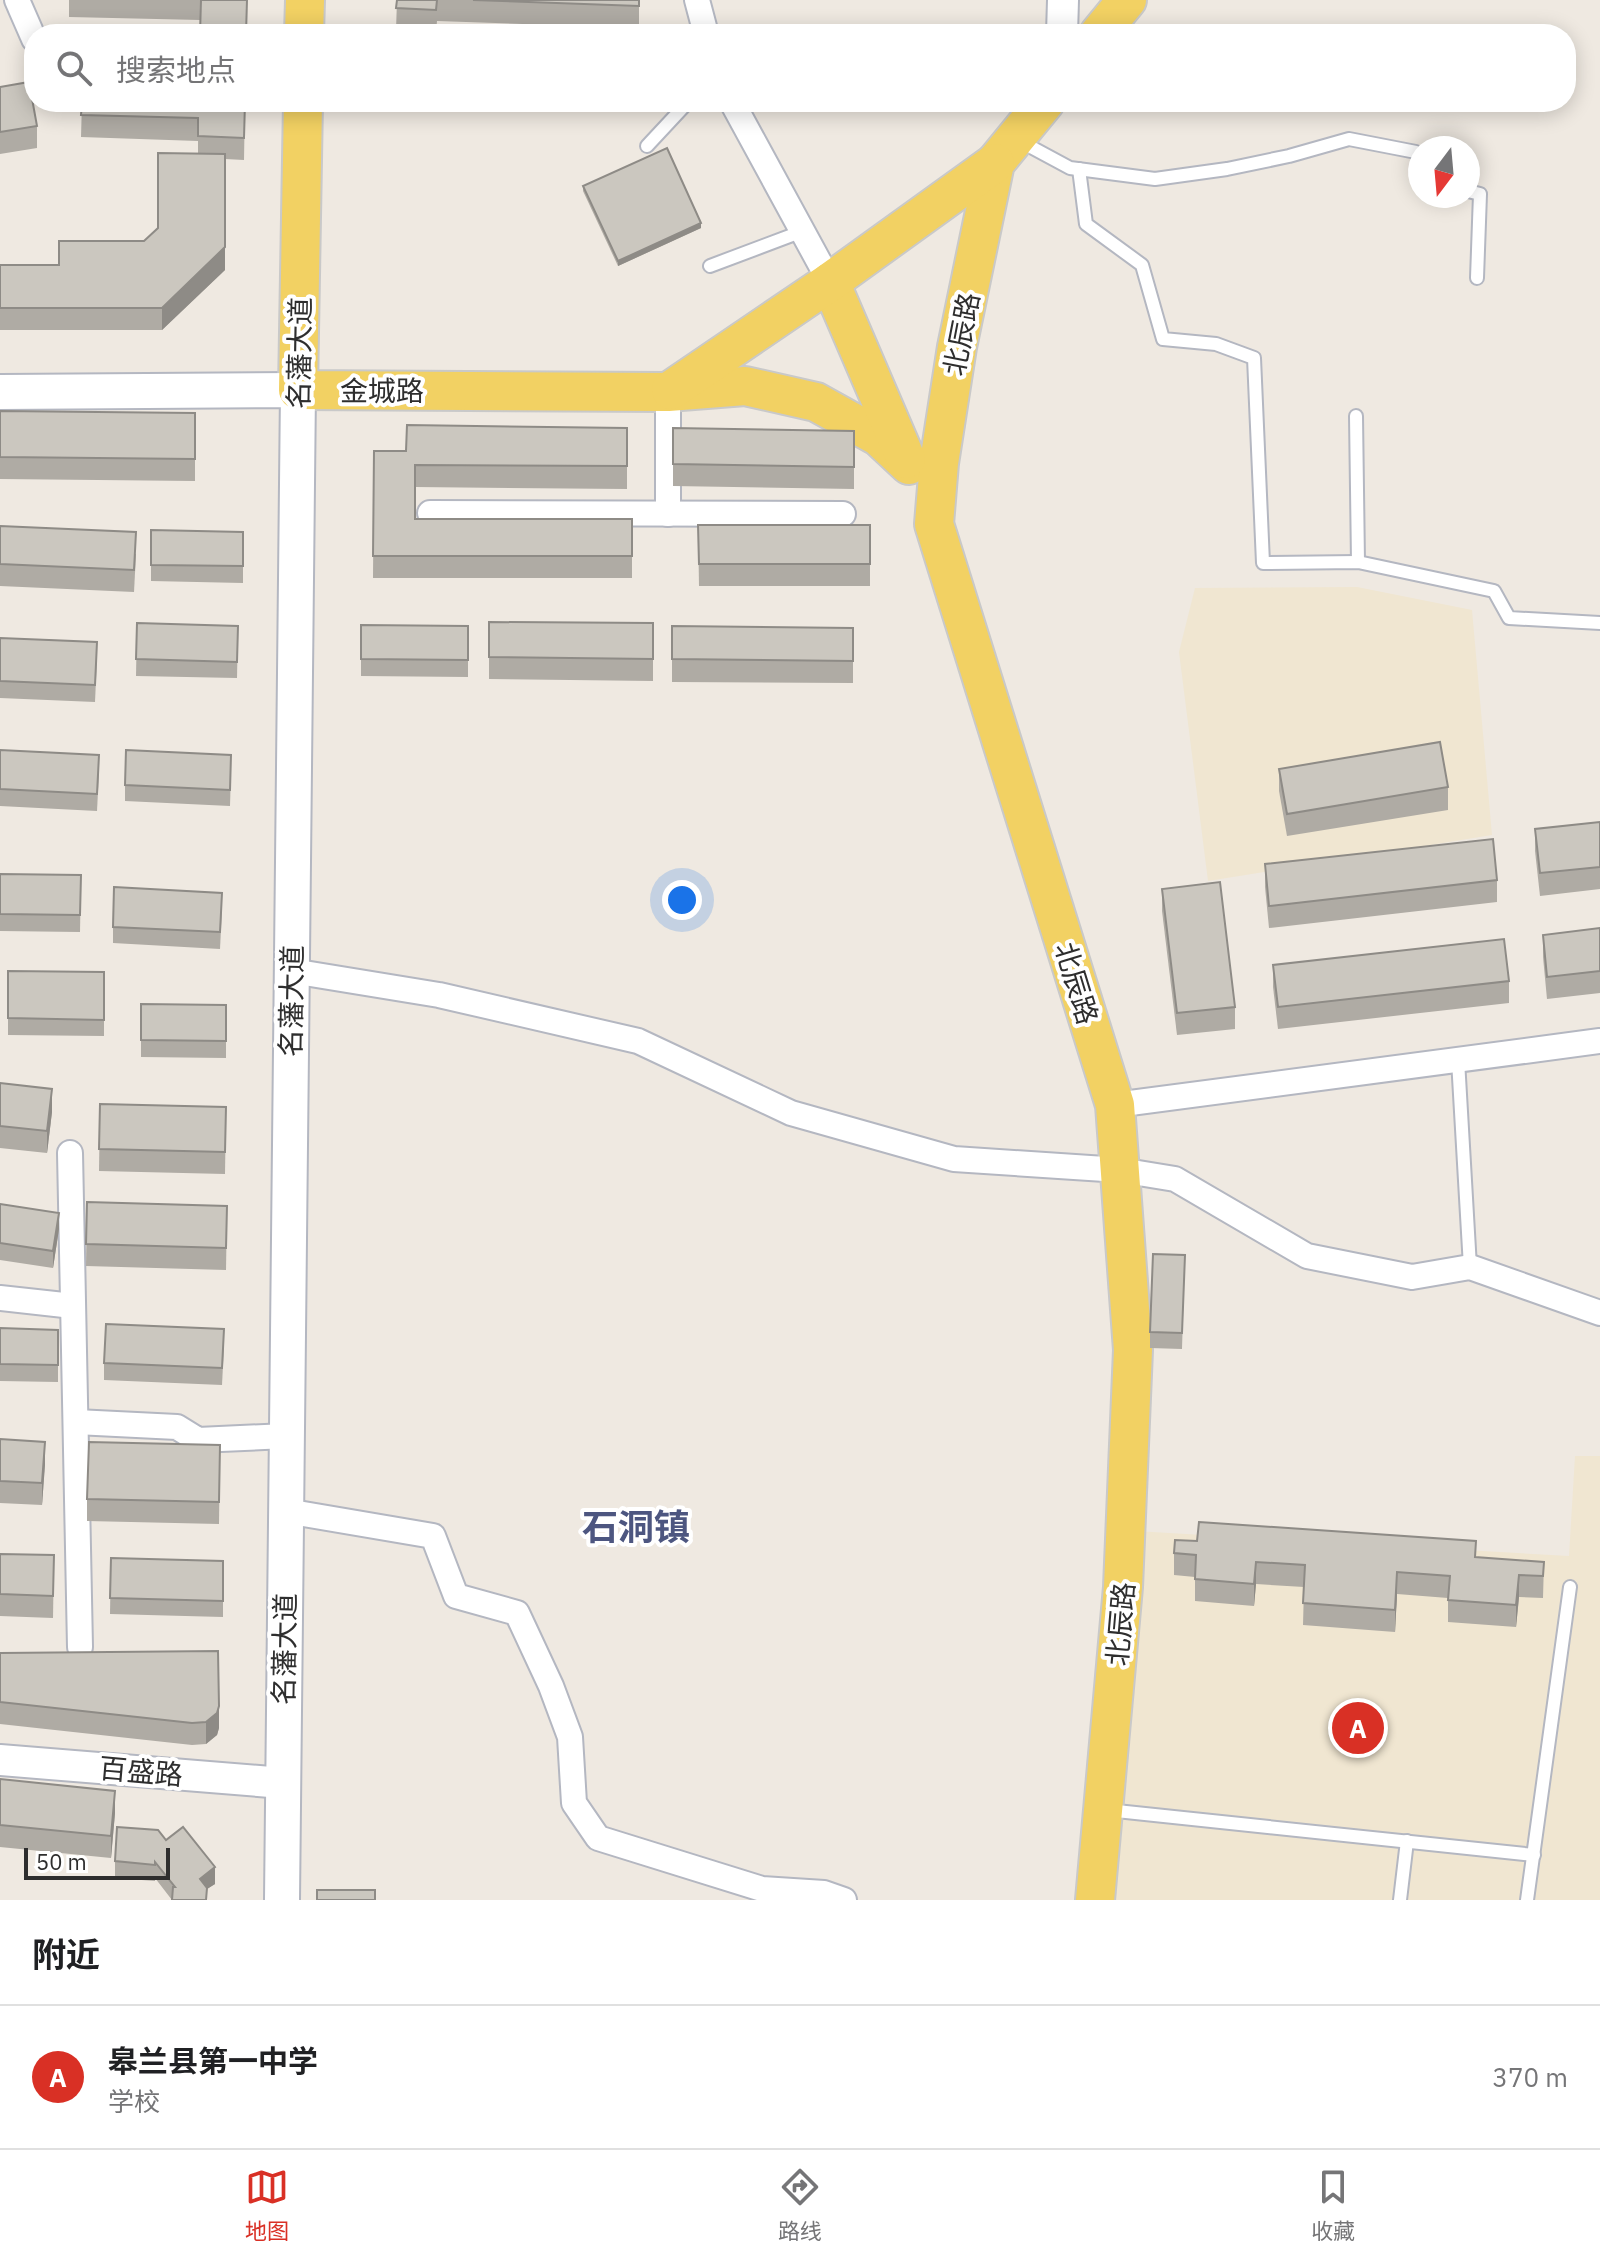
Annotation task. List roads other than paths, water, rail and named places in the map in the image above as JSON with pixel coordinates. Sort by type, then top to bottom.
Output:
[{"type":"main road","points":[[304,24],[305,0]]},
{"type":"main road","points":[[1107,24],[1127,0]]},
{"type":"main road","name":"名藩大道","points":[[282,1900],[303,112]]},
{"type":"main road","name":"北辰路","points":[[1037,112],[1005,151],[957,347],[939,463],[934,524],[1115,1105],[1133,1350],[1123,1587],[1095,1900]]},
{"type":"main road","points":[[668,392],[830,282],[1005,151]]},
{"type":"main road","points":[[830,282],[934,524]]},
{"type":"main road","name":"金城路","points":[[0,392],[668,392],[745,386],[816,402],[879,437],[909,465]]},
{"type":"street","points":[[17,0],[27,24]]},
{"type":"street","points":[[697,0],[703,24]]},
{"type":"street","points":[[1062,24],[1063,0]]},
{"type":"street","points":[[738,112],[830,282]]},
{"type":"street","points":[[668,392],[668,514]]},
{"type":"street","points":[[430,513],[843,514]]},
{"type":"street","points":[[292,971],[439,995],[638,1041],[791,1113],[954,1159],[1120,1170],[1175,1179],[1307,1256],[1412,1277],[1470,1267],[1600,1313]]},
{"type":"street","points":[[1115,1105],[1600,1041]]},
{"type":"street","points":[[70,1153],[80,1647]]},
{"type":"street","points":[[0,1298],[73,1306]]},
{"type":"street","points":[[76,1422],[177,1427],[198,1440],[286,1436]]},
{"type":"street","points":[[286,1511],[433,1536],[456,1596],[517,1613],[551,1686],[570,1737],[574,1803],[598,1838],[762,1889],[824,1893],[844,1900]]},
{"type":"street","name":"百盛路","points":[[0,1760],[283,1783]]},
{"type":"lane","points":[[647,146],[679,112]]},
{"type":"lane","points":[[1005,151],[1070,168],[1155,179],[1227,169],[1349,139],[1408,150]]},
{"type":"lane","points":[[1079,169],[1086,224],[1142,265],[1163,339],[1216,344],[1254,358],[1263,563],[1358,562],[1494,591],[1509,618],[1600,623]]},
{"type":"lane","points":[[1477,278],[1480,208]]},
{"type":"lane","points":[[710,266],[803,231]]},
{"type":"lane","points":[[1356,416],[1358,562]]},
{"type":"lane","points":[[1458,1060],[1470,1267]]},
{"type":"lane","points":[[1527,1900],[1570,1587]]},
{"type":"lane","points":[[1104,1810],[1534,1855]]},
{"type":"lane","points":[[1400,1900],[1407,1841]]},
{"type":"place","name":"皋兰县第一中学","points":[[1358,1728]]},
{"type":"district","name":"石洞镇","points":[[636,1526]]}]
